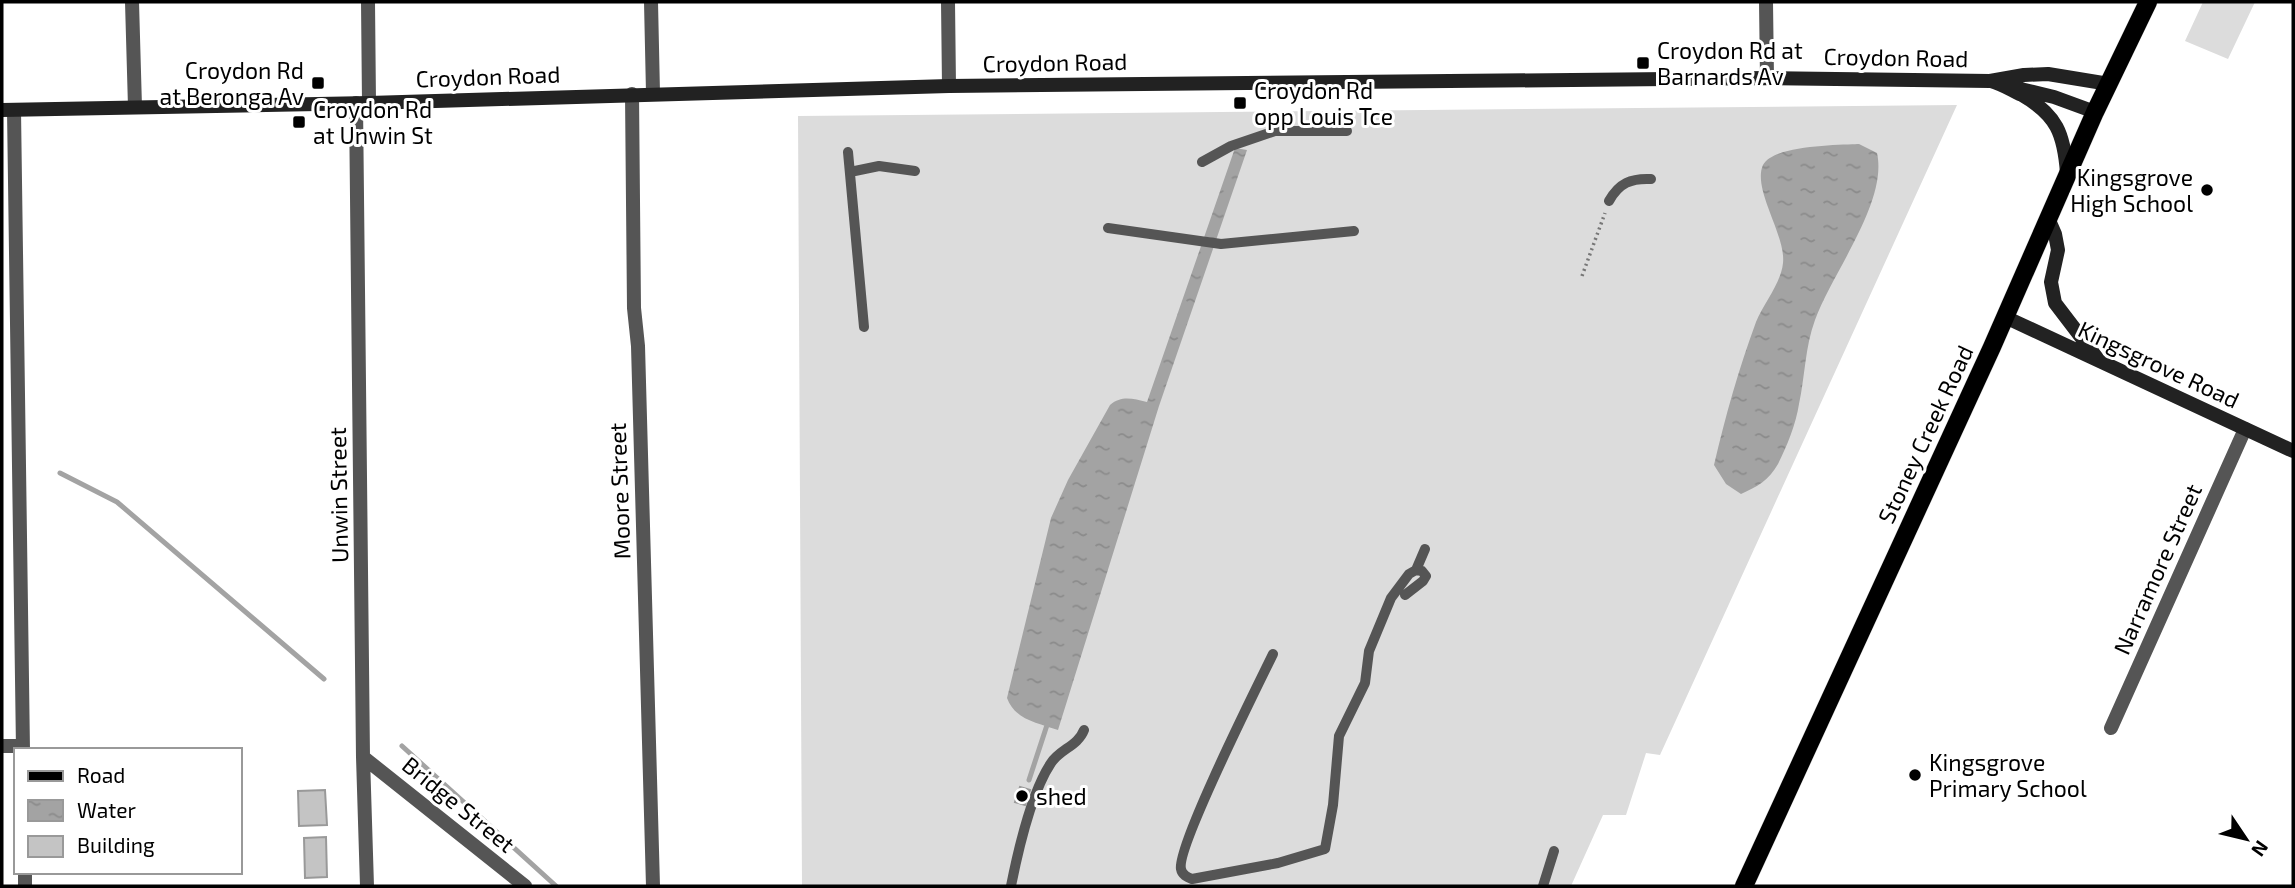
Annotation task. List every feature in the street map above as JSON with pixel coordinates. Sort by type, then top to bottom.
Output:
[{"type":"main road","name":"Stoney Creek Road","points":[[1744,886],[2005,317],[2095,112],[2148,2]]},
{"type":"main road","name":"Croydon Road","points":[[1996,83],[2024,75],[2048,74],[2109,84]]},
{"type":"main road","name":"Croydon Road","points":[[8,110],[949,86],[1767,78],[1996,83],[2047,95],[2095,112]]},
{"type":"main road","points":[[1996,83],[2034,103],[2049,115],[2062,139],[2067,175]]},
{"type":"main road","points":[[2048,218],[2058,250],[2051,282],[2055,303],[2100,362]]},
{"type":"main road","name":"Kingsgrove Road","points":[[2005,317],[2293,451]]},
{"type":"street","points":[[132,2],[135,107]]},
{"type":"street","name":"Unwin Street","points":[[367,886],[363,757],[363,103],[368,2]]},
{"type":"street","points":[[651,2],[653,93]]},
{"type":"street","points":[[948,2],[949,86]]},
{"type":"street","points":[[1766,2],[1767,78]]},
{"type":"street","name":"Moore Street","points":[[632,94],[634,308],[638,346],[653,886]]},
{"type":"street","points":[[2,746],[23,748],[8,110]]},
{"type":"street","name":"Narramore Street","points":[[2111,728],[2245,429]]},
{"type":"street","name":"Bridge Street","points":[[363,757],[525,886]]},
{"type":"lane","points":[[1202,162],[1231,146],[1275,131],[1347,131]]},
{"type":"lane","points":[[848,152],[864,327]]},
{"type":"lane","points":[[850,172],[879,166],[915,171]]},
{"type":"lane","points":[[1609,201],[1620,186],[1631,179],[1651,179]]},
{"type":"lane","points":[[1108,228],[1220,244],[1354,231]]},
{"type":"lane","points":[[1273,654],[1185,847],[1181,869],[1184,875],[1192,879],[1278,863],[1327,846],[1335,793],[1339,736],[1365,683],[1369,651],[1391,598],[1416,570],[1425,549]]},
{"type":"lane","points":[[1405,595],[1426,576],[1422,571],[1416,570]]},
{"type":"lane","points":[[1010,886],[1028,817],[1043,777],[1058,753],[1081,740],[1084,730]]},
{"type":"lane","points":[[1543,886],[1554,851]]},
{"type":"path","points":[[1582,276],[1609,201]]},
{"type":"shaded area","points":[[2203,2],[2255,2],[2228,59],[2185,41]]},
{"type":"shaded area","points":[[1957,105],[1660,755],[1646,753],[1626,815],[1603,815],[1571,886],[802,886],[798,116]]},
{"type":"water","points":[[1859,144],[1877,153],[1878,172],[1867,215],[1815,320],[1807,351],[1798,412],[1785,450],[1767,479],[1741,494],[1726,484],[1714,465],[1750,339],[1782,270],[1783,252],[1780,239],[1762,187],[1763,165],[1769,158],[1792,150]]},
{"type":"water","points":[[1235,148],[1247,150],[1159,406],[1058,730],[1035,723],[1021,716],[1007,698],[1051,518],[1068,480],[1110,405],[1123,399],[1147,402]]},
{"type":"building","name":"shed","points":[[1020,787],[1030,790],[1025,805],[1015,802]]},
{"type":"building","points":[[325,790],[327,825],[299,826],[298,791]]},
{"type":"building","points":[[326,837],[327,877],[305,878],[304,838]]},
{"type":"waterway","points":[[60,473],[117,502],[324,679]]},
{"type":"waterway","points":[[1029,780],[1048,722]]},
{"type":"waterway","points":[[402,746],[556,886]]},
{"type":"place","name":"Croydon Rd at Barnards Av","points":[[1643,63]]},
{"type":"place","name":"Croydon Rd at Beronga Av","points":[[318,83]]},
{"type":"place","name":"Croydon Rd opp Louis Tce","points":[[1240,103]]},
{"type":"place","name":"Croydon Rd at Unwin St","points":[[299,122]]},
{"type":"place","name":"Kingsgrove High School","points":[[2207,190]]},
{"type":"place","name":"Kingsgrove Primary School","points":[[1915,775]]},
{"type":"place","name":"shed","points":[[1022,796]]}]
